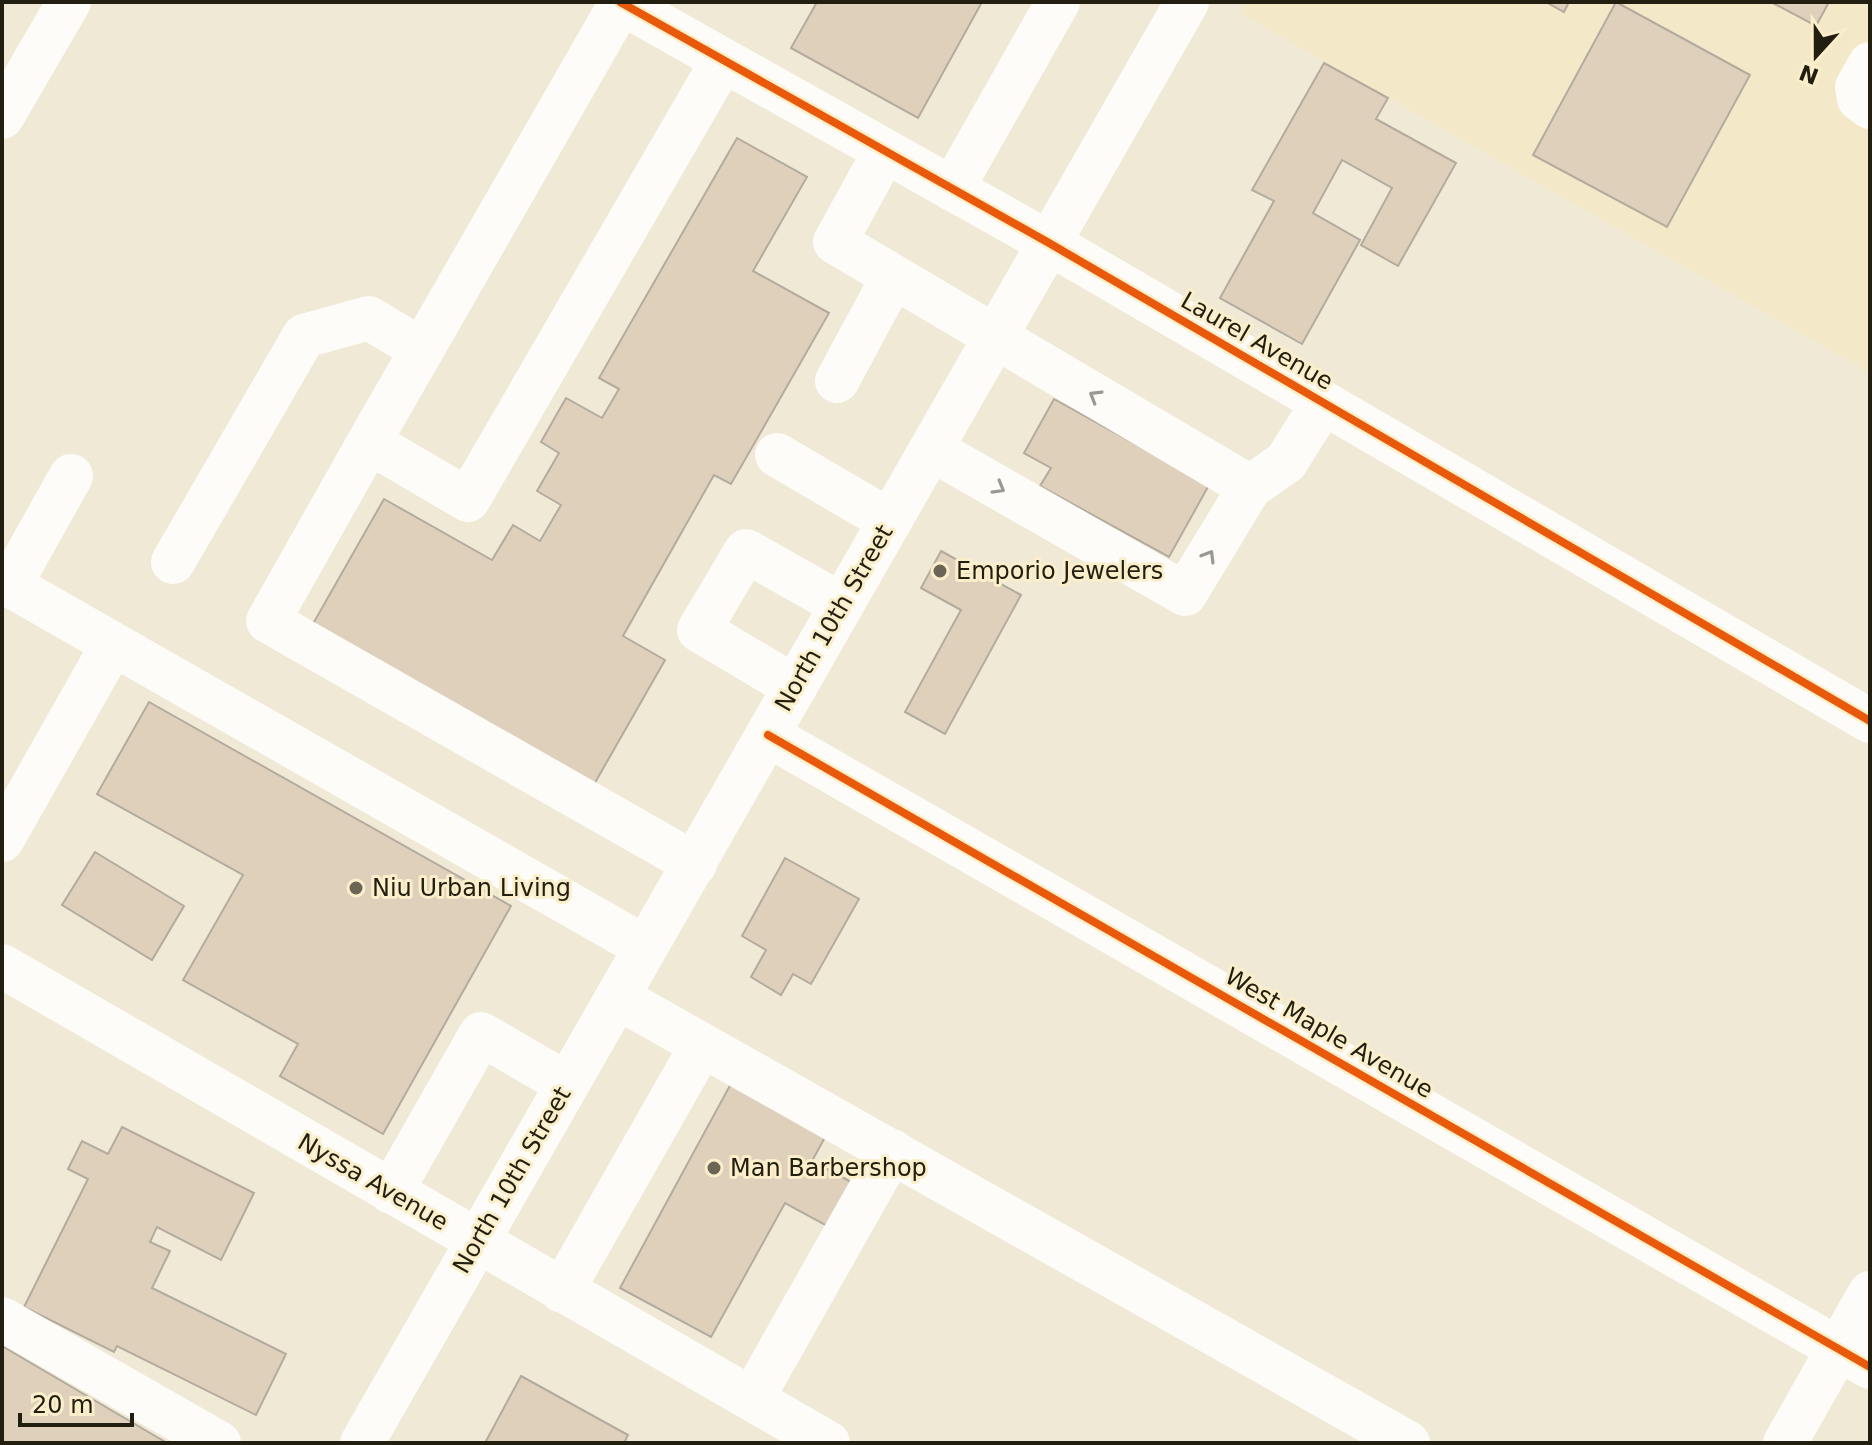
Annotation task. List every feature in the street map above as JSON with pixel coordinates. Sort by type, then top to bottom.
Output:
[{"type":"street","points":[[2,117],[69,2]]},
{"type":"street","points":[[620,2],[268,621],[695,864]]},
{"type":"street","name":"Laurel Avenue","points":[[620,2],[1049,243],[1870,721]]},
{"type":"street","points":[[952,189],[1058,2]]},
{"type":"street","name":"North 10th Street","points":[[362,1443],[1187,2]]},
{"type":"street","points":[[369,442],[468,500],[723,60]]},
{"type":"street","points":[[1870,64],[1857,87],[1859,99],[1870,107]]},
{"type":"street","points":[[885,151],[835,242],[1250,487]]},
{"type":"street","points":[[837,381],[893,277]]},
{"type":"street","points":[[173,562],[304,336],[369,318],[422,350]]},
{"type":"street","points":[[931,449],[1185,594],[1250,487],[1286,462],[1323,403]]},
{"type":"street","points":[[777,455],[890,521]]},
{"type":"street","points":[[71,476],[10,585],[645,947]]},
{"type":"street","points":[[795,687],[699,630],[746,551],[842,605]]},
{"type":"street","points":[[2,840],[113,644]]},
{"type":"street","name":"West Maple Avenue","points":[[768,735],[1854,1358]]},
{"type":"street","name":"Nyssa Avenue","points":[[2,966],[828,1443]]},
{"type":"street","points":[[617,997],[1408,1443]]},
{"type":"street","points":[[391,1192],[481,1034],[567,1084]]},
{"type":"street","points":[[562,1291],[702,1045]]},
{"type":"street","points":[[752,1399],[892,1151]]},
{"type":"street","points":[[1785,1443],[1854,1358],[1870,1293]]},
{"type":"street","points":[[2,1319],[219,1443]]},
{"type":"shaded area","points":[[1247,2],[1870,2],[1870,373],[1240,13]]},
{"type":"building","points":[[817,2],[982,2],[918,118],[791,48]]},
{"type":"building","points":[[1546,2],[1569,2],[1564,12]]},
{"type":"building","points":[[1616,2],[1750,75],[1667,227],[1533,155]]},
{"type":"building","points":[[1771,2],[1829,2],[1816,26]]},
{"type":"building","points":[[1324,63],[1388,98],[1376,119],[1456,163],[1398,266],[1361,245],[1392,188],[1342,160],[1313,213],[1360,240],[1302,344],[1220,298],[1274,201],[1252,190]]},
{"type":"building","points":[[737,138],[807,177],[753,271],[829,313],[731,484],[714,475],[623,636],[665,660],[588,795],[306,636],[384,499],[492,560],[513,525],[540,541],[561,505],[537,491],[559,453],[541,442],[566,398],[602,418],[619,389],[599,378]]},
{"type":"building","points":[[1054,399],[1209,485],[1169,557],[1040,486],[1051,468],[1024,453]]},
{"type":"building","points":[[941,551],[1021,595],[945,734],[905,712],[961,610],[921,588]]},
{"type":"building","points":[[149,702],[511,906],[383,1134],[280,1076],[298,1044],[183,980],[243,875],[97,794]]},
{"type":"building","points":[[95,852],[184,906],[152,960],[62,905]]},
{"type":"building","points":[[785,858],[859,899],[811,984],[793,974],[781,995],[751,977],[766,950],[742,936]]},
{"type":"building","points":[[734,1078],[829,1130],[812,1161],[853,1183],[829,1227],[785,1203],[711,1337],[620,1288]]},
{"type":"building","points":[[122,1127],[254,1193],[221,1260],[157,1227],[150,1242],[170,1251],[152,1288],[286,1354],[256,1415],[117,1346],[114,1352],[24,1307],[88,1179],[68,1169],[82,1141],[108,1154]]},
{"type":"building","points":[[2,1346],[167,1443],[2,1443]]},
{"type":"building","points":[[521,1376],[628,1435],[624,1443],[485,1443]]},
{"type":"cycle path","points":[[620,2],[1049,243],[1870,721]]},
{"type":"cycle path","points":[[768,735],[1870,1367]]},
{"type":"place","name":"Emporio Jewelers","points":[[940,571]]},
{"type":"place","name":"Niu Urban Living","points":[[356,888]]},
{"type":"place","name":"Man Barbershop","points":[[714,1168]]}]
